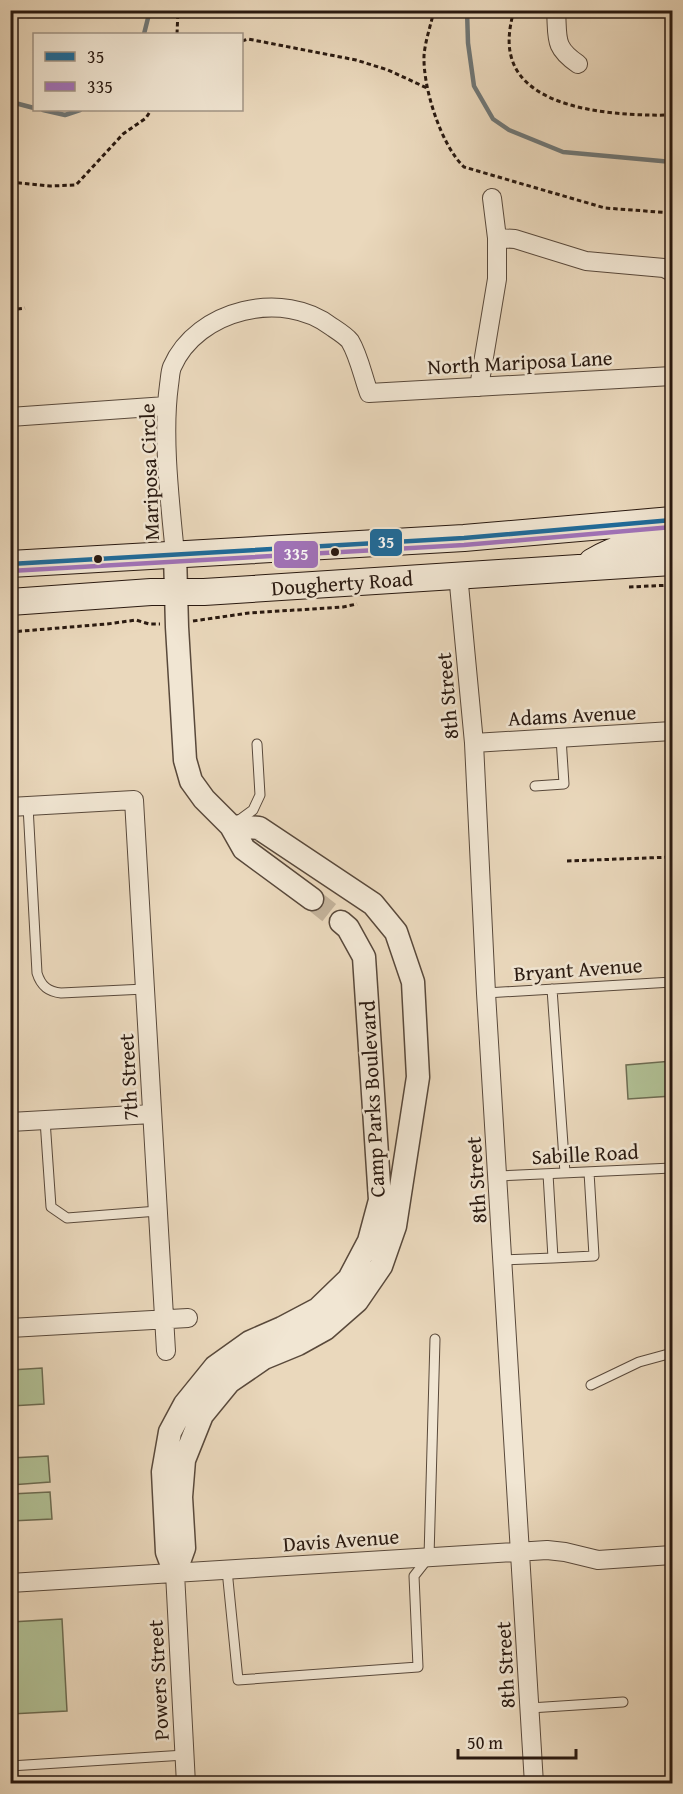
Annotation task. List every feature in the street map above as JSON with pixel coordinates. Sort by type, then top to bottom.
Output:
[{"type":"main road","name":"Dougherty Road","points":[[10,564],[464,538],[672,520]]},
{"type":"main road","points":[[584,567],[610,551],[622,547],[633,544],[672,542]]},
{"type":"main road","name":"Dougherty Road","points":[[10,602],[672,562]]},
{"type":"street","points":[[556,10],[558,42],[562,53],[578,64]]},
{"type":"street","points":[[478,387],[496,279],[496,238],[492,198]]},
{"type":"street","points":[[496,238],[515,239],[586,261],[664,268],[672,272]]},
{"type":"street","name":"Mariposa Circle","points":[[175,554],[166,406],[172,368],[186,346],[203,328],[225,317],[259,308],[295,308],[325,321],[349,340],[369,393]]},
{"type":"street","name":"North Mariposa Lane","points":[[369,393],[672,376]]},
{"type":"street","points":[[10,417],[166,406]]},
{"type":"street","points":[[175,554],[185,760],[191,781],[204,799],[231,826],[244,849],[312,899]]},
{"type":"street","name":"8th Street","points":[[459,574],[474,743],[486,993],[534,1784]]},
{"type":"street","name":"Adams Avenue","points":[[474,743],[672,731]]},
{"type":"street","name":"7th Street","points":[[19,807],[134,800],[166,1351]]},
{"type":"street","name":"Camp Parks Boulevard","points":[[175,1574],[184,1548],[181,1497],[184,1460],[202,1414],[229,1382],[264,1358],[298,1344],[325,1329],[357,1302],[381,1266],[395,1226],[418,1077],[413,982],[396,932],[373,904],[259,828],[231,826]]},
{"type":"street","name":"Camp Parks Boulevard","points":[[175,1574],[167,1552],[163,1472],[170,1432],[185,1404],[215,1367],[250,1342],[318,1309],[349,1279],[369,1241],[380,1200],[364,957],[348,928],[341,922]]},
{"type":"street","points":[[10,1122],[152,1114]]},
{"type":"street","points":[[10,1328],[188,1318]]},
{"type":"street","name":"Davis Avenue","points":[[10,1583],[521,1551],[565,1552],[598,1560],[672,1555]]},
{"type":"street","name":"Powers Street","points":[[175,1574],[186,1784]]},
{"type":"lane","points":[[535,786],[564,784],[561,738]]},
{"type":"lane","points":[[231,826],[253,810],[257,803],[260,787],[257,744]]},
{"type":"lane","points":[[19,807],[39,980],[51,992],[61,993],[145,990]]},
{"type":"lane","name":"Bryant Avenue","points":[[486,993],[672,982]]},
{"type":"lane","points":[[552,989],[565,1173]]},
{"type":"lane","points":[[45,1120],[51,1207],[67,1218],[158,1211]]},
{"type":"lane","name":"Sabille Road","points":[[498,1176],[672,1168]]},
{"type":"lane","points":[[504,1260],[594,1256],[589,1172]]},
{"type":"lane","points":[[548,1174],[553,1258]]},
{"type":"lane","points":[[226,1570],[238,1680],[418,1667],[414,1576],[429,1557],[435,1339]]},
{"type":"lane","points":[[591,1385],[639,1362],[672,1353]]},
{"type":"lane","points":[[530,1708],[623,1702]]},
{"type":"lane","points":[[10,1766],[185,1755]]},
{"type":"path","points":[[177,33],[178,10]]},
{"type":"path","points":[[434,10],[424,53],[427,88],[444,139],[453,156],[464,167],[604,208],[672,213]]},
{"type":"path","points":[[514,10],[509,36],[511,56],[517,71],[528,86],[552,98],[596,112],[648,116],[672,115]]},
{"type":"path","points":[[243,41],[248,39],[356,60],[388,70],[427,88]]},
{"type":"path","points":[[11,183],[50,186],[76,184],[123,134],[146,118],[150,111]]},
{"type":"path","points":[[10,310],[25,308]]},
{"type":"path","points":[[10,632],[136,620],[149,624]]},
{"type":"path","points":[[567,861],[672,857]]},
{"type":"green space","points":[[672,1061],[672,1096],[628,1099],[626,1065]]},
{"type":"green space","points":[[42,1368],[44,1404],[11,1406],[11,1370]]},
{"type":"green space","points":[[48,1456],[50,1482],[11,1485],[11,1458]]},
{"type":"green space","points":[[50,1492],[52,1519],[11,1521],[11,1494]]},
{"type":"green space","points":[[62,1619],[67,1711],[11,1714],[11,1622]]},
{"type":"waterway","points":[[144,33],[150,10]]},
{"type":"waterway","points":[[467,10],[468,43],[474,86],[493,119],[509,130],[563,152],[672,162]]},
{"type":"waterway","points":[[10,94],[15,103],[33,108]]},
{"type":"waterway","points":[[47,111],[65,115],[77,111]]},
{"type":"tunnel","points":[[312,899],[341,922]]},
{"type":"transit line","name":"35","points":[[10,564],[464,538],[672,520]]},
{"type":"transit line","name":"335","points":[[10,571],[464,545],[672,527]]}]
